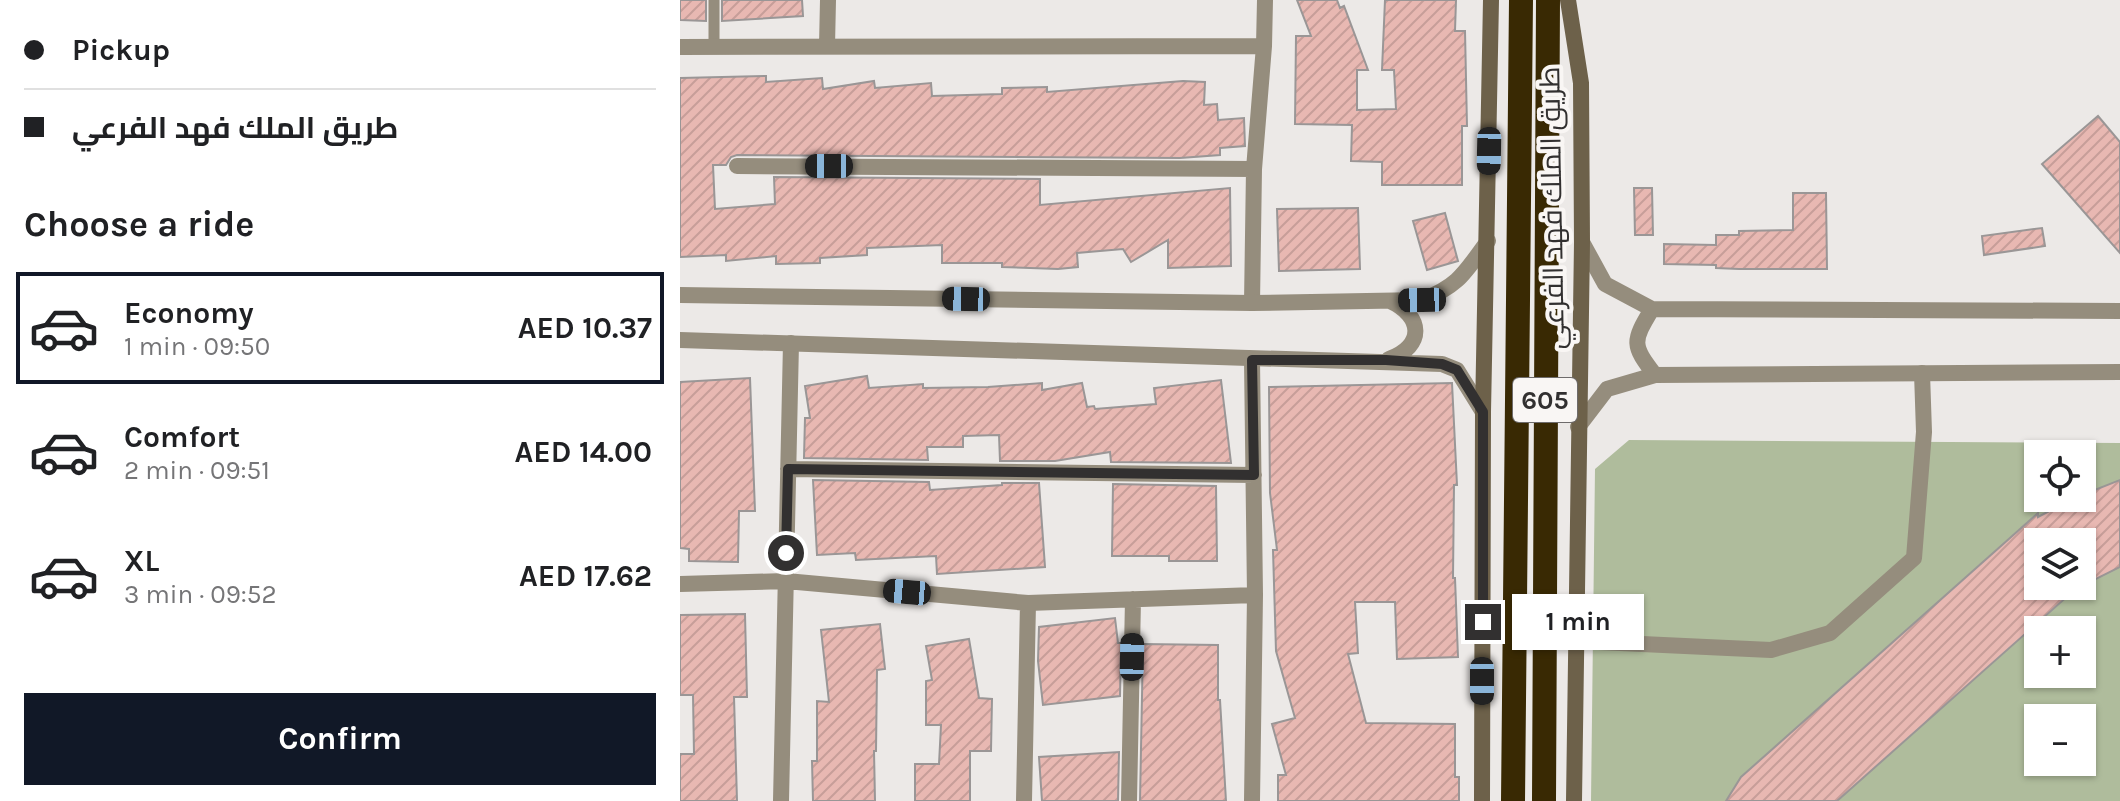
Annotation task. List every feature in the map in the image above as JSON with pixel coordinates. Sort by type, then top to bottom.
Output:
[{"type":"highway","name":"605","points":[[1513,801],[1521,0]]},
{"type":"highway","name":"605","points":[[1544,801],[1548,0]]},
{"type":"main road","points":[[1482,801],[1483,412],[1491,0]]},
{"type":"main road","name":"طريق الملك فهد الفرعي","points":[[1568,0],[1581,83],[1582,242],[1574,801]]},
{"type":"street","points":[[827,46],[828,0]]},
{"type":"street","points":[[1252,303],[1254,169],[1265,0]]},
{"type":"street","points":[[680,47],[1264,46]]},
{"type":"street","points":[[737,166],[1254,169]]},
{"type":"street","points":[[680,295],[1252,303],[1422,300],[1445,291],[1457,282],[1488,241]]},
{"type":"street","points":[[1582,242],[1605,284],[1652,309],[2120,311]]},
{"type":"street","points":[[1386,360],[1402,355],[1415,339],[1415,327],[1404,307],[1388,300]]},
{"type":"street","points":[[1652,309],[1638,332],[1638,353],[1655,375]]},
{"type":"street","points":[[680,340],[1442,364],[1457,370],[1483,412]]},
{"type":"street","points":[[781,801],[791,343]]},
{"type":"street","points":[[1252,360],[1255,595],[1252,801]]},
{"type":"street","points":[[1578,427],[1607,389],[1655,375],[2120,372]]},
{"type":"street","points":[[1577,641],[1771,650],[1830,633],[1914,558],[1924,432],[1922,373]]},
{"type":"street","points":[[788,469],[1254,475]]},
{"type":"street","points":[[680,584],[786,581],[1028,603],[1255,595]]},
{"type":"street","points":[[1129,801],[1133,599]]},
{"type":"street","points":[[1024,801],[1028,603]]},
{"type":"lane","points":[[714,0],[714,47]]},
{"type":"green space","points":[[1629,440],[2024,442],[2024,512],[2096,512],[2096,443],[2120,443],[2120,801],[1591,801],[1595,469]]},
{"type":"building","points":[[680,0],[706,0],[706,21],[680,20]]},
{"type":"building","points":[[722,0],[802,0],[803,16],[722,21]]},
{"type":"building","points":[[1297,0],[1337,0],[1340,8],[1344,6],[1368,70],[1357,70],[1357,110],[1396,109],[1394,70],[1382,70],[1385,0],[1456,0],[1455,31],[1465,31],[1467,126],[1462,126],[1462,185],[1382,185],[1382,162],[1351,161],[1352,125],[1295,124],[1296,36],[1311,36]]},
{"type":"building","points":[[766,76],[766,82],[822,78],[823,89],[874,81],[875,88],[931,83],[932,96],[1002,94],[1002,88],[1047,87],[1047,92],[1205,82],[1204,105],[1217,104],[1218,120],[1244,118],[1245,146],[1220,148],[1220,155],[1180,158],[737,155],[731,157],[726,165],[713,165],[715,209],[775,204],[774,177],[1040,179],[1040,205],[1230,188],[1231,266],[1168,268],[1168,240],[1131,262],[1123,249],[1077,253],[1078,267],[1058,269],[1002,267],[1002,263],[942,263],[942,245],[867,248],[867,255],[820,258],[820,263],[776,264],[776,256],[726,261],[726,255],[680,257],[680,78]]},
{"type":"building","points":[[2098,116],[2120,142],[2120,253],[2042,164]]},
{"type":"building","points":[[1634,188],[1652,188],[1653,235],[1635,235]]},
{"type":"building","points":[[1793,193],[1826,193],[1827,269],[1739,269],[1716,268],[1716,265],[1664,264],[1664,244],[1716,245],[1716,235],[1739,235],[1739,231],[1793,230]]},
{"type":"building","points":[[1358,208],[1360,269],[1279,271],[1277,209]]},
{"type":"building","points":[[1445,213],[1458,261],[1427,270],[1413,221]]},
{"type":"building","points":[[2042,228],[2045,246],[1984,255],[1982,236]]},
{"type":"building","points":[[867,376],[869,388],[923,384],[923,388],[988,387],[1042,383],[1042,390],[1082,383],[1087,407],[1094,406],[1095,409],[1156,404],[1154,388],[1221,380],[1231,463],[1111,462],[1110,452],[1055,461],[1000,461],[999,435],[963,436],[963,447],[927,447],[928,460],[804,458],[805,418],[810,418],[805,386]]},
{"type":"building","points":[[750,378],[755,511],[739,511],[738,562],[689,561],[689,549],[680,548],[680,382]]},
{"type":"building","points":[[1452,383],[1457,485],[1454,485],[1453,578],[1458,657],[1397,659],[1395,602],[1355,602],[1358,653],[1348,654],[1366,723],[1455,724],[1455,777],[1459,777],[1459,801],[1278,801],[1278,775],[1286,775],[1272,724],[1295,718],[1276,651],[1273,550],[1277,550],[1270,493],[1269,387]]},
{"type":"building","points":[[813,480],[929,482],[930,490],[1039,483],[1045,567],[937,574],[936,556],[856,560],[855,553],[817,555]]},
{"type":"building","points":[[2120,480],[2120,567],[2096,579],[2096,528],[2024,528],[2024,600],[2063,600],[2045,616],[2024,616],[2024,635],[1837,801],[1726,801],[1741,777],[2038,513],[2038,517],[2047,512],[2096,512],[2096,489]]},
{"type":"building","points":[[1113,484],[1216,486],[1217,561],[1169,561],[1169,556],[1112,556]]},
{"type":"building","points":[[745,614],[747,697],[734,697],[737,801],[680,801],[680,754],[694,754],[693,695],[680,695],[680,615]]},
{"type":"building","points":[[1115,618],[1118,643],[1121,643],[1120,696],[1043,705],[1038,661],[1039,627]]},
{"type":"building","points":[[880,624],[885,669],[877,670],[875,801],[813,801],[812,761],[817,761],[817,701],[829,702],[821,630]]},
{"type":"building","points":[[969,639],[979,698],[992,699],[991,751],[970,751],[970,801],[915,801],[915,764],[939,764],[941,725],[926,725],[926,681],[932,680],[926,646]]},
{"type":"building","points":[[1143,644],[1218,645],[1218,700],[1226,801],[1140,801]]},
{"type":"building","points":[[1119,752],[1118,801],[1042,801],[1039,757]]},
{"type":"route","points":[[786,553],[788,469],[1254,475],[1252,360],[1386,360],[1442,364],[1457,370],[1483,412],[1483,622]]}]
